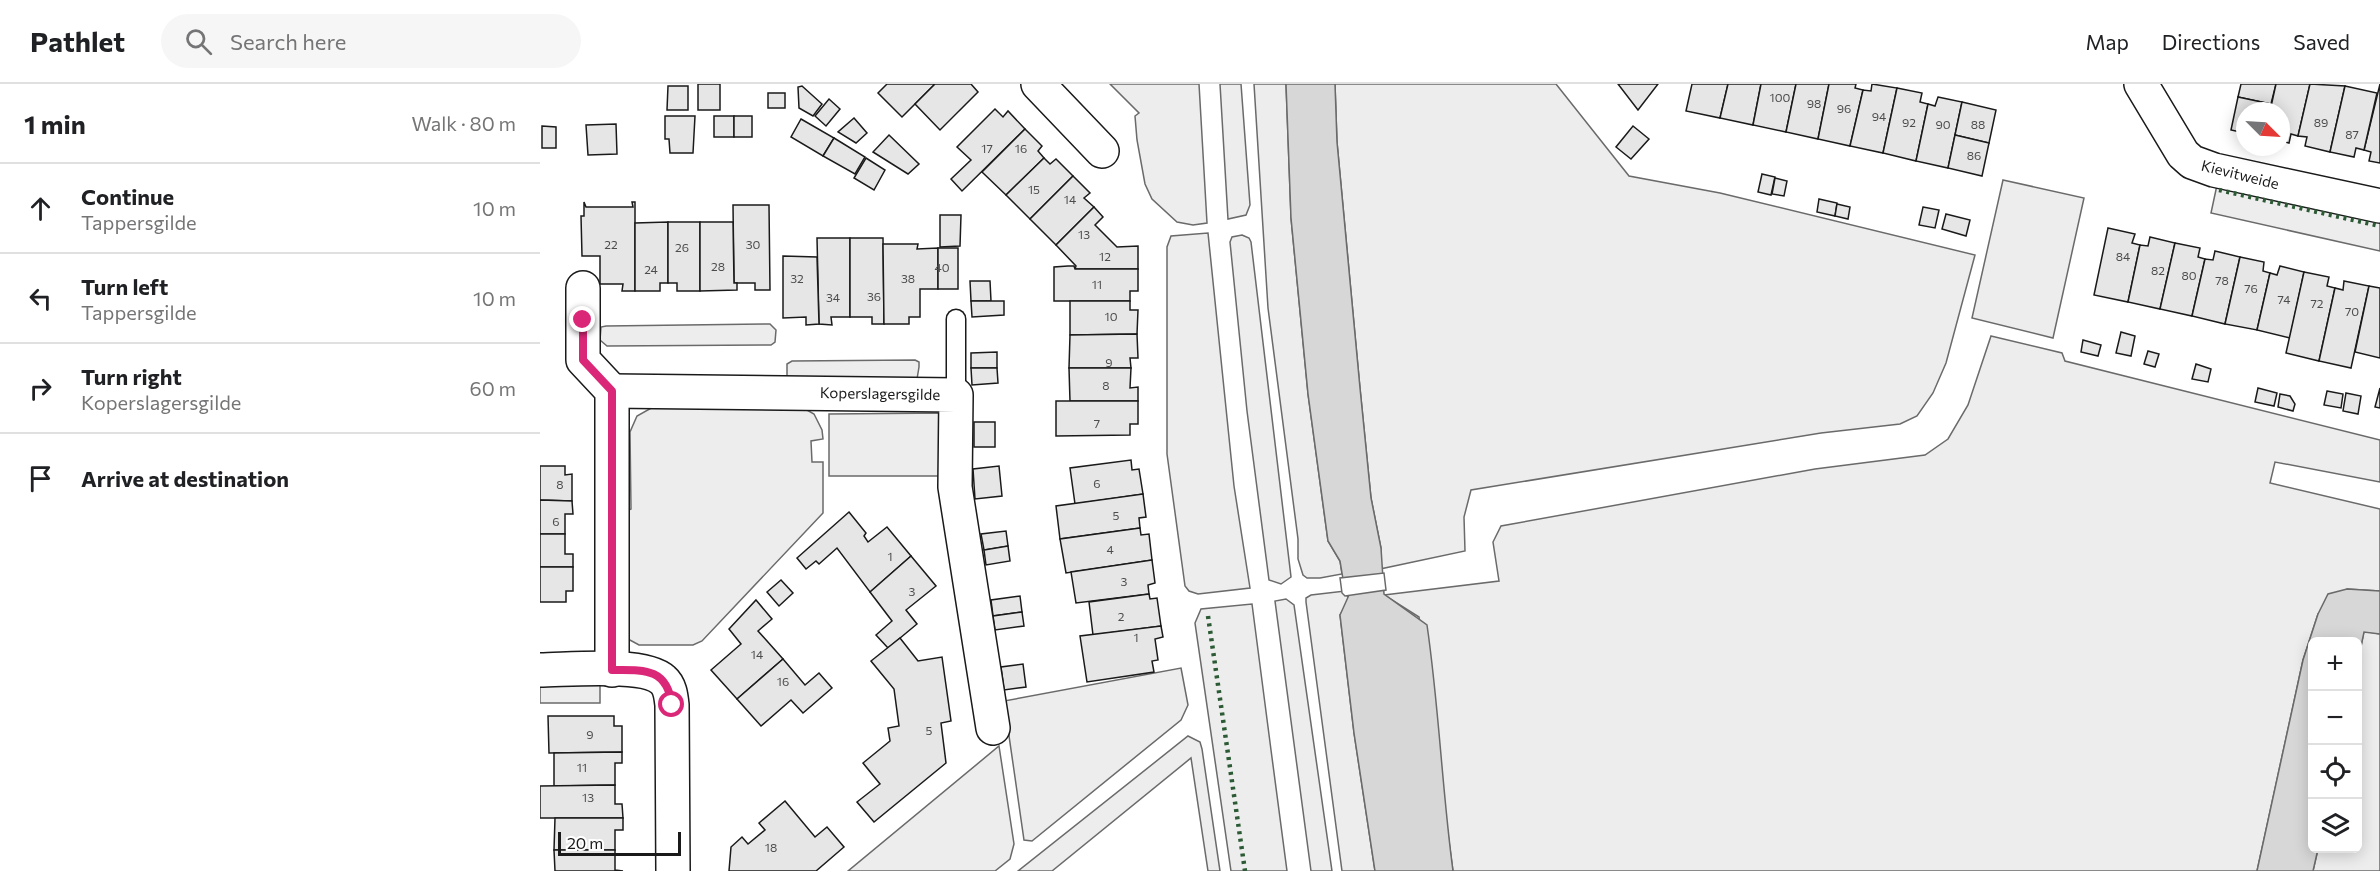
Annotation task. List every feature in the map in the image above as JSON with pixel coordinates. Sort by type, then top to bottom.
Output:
[{"type":"street","points":[[1038,84],[1102,151]]},
{"type":"street","name":"Kievitweide","points":[[2141,84],[2183,154],[2192,162],[2205,168],[2380,206]]},
{"type":"street","points":[[583,288],[583,360],[612,391],[612,670]]},
{"type":"street","name":"Koperslagersgilde","points":[[612,391],[956,395],[956,488],[993,728]]},
{"type":"street","points":[[540,670],[642,670],[654,673],[664,680],[670,691],[674,871]]},
{"type":"lane","points":[[956,319],[956,395]]},
{"type":"shaded area","points":[[1110,84],[1199,84],[1207,223],[1193,225],[1177,222],[1152,199],[1145,184],[1137,140],[1135,116],[1139,113]]},
{"type":"shaded area","points":[[1220,84],[1241,84],[1250,205],[1246,215],[1228,219]]},
{"type":"shaded area","points":[[1254,84],[1286,84],[1291,218],[1308,394],[1328,541],[1340,561],[1342,574],[1320,578],[1307,578],[1303,575],[1298,559],[1298,539],[1268,308]]},
{"type":"shaded area","points":[[1286,84],[1335,84],[1337,142],[1360,388],[1371,498],[1381,548],[1384,594],[1427,625],[1453,871],[1375,871],[1354,733],[1340,615],[1349,595],[1345,591],[1340,561],[1328,541],[1308,394],[1291,218]]},
{"type":"shaded area","points":[[1335,84],[1556,84],[1629,176],[1720,193],[1975,255],[1946,363],[1933,393],[1917,416],[1900,424],[1821,433],[1471,490],[1464,517],[1465,551],[1380,569],[1381,548],[1371,498],[1337,142]]},
{"type":"shaded area","points":[[2003,180],[2084,198],[2053,338],[1972,318]]},
{"type":"shaded area","points":[[2217,185],[2380,221],[2380,251],[2211,213]]},
{"type":"shaded area","points":[[1208,233],[1234,486],[1250,588],[1198,594],[1189,591],[1185,586],[1167,454],[1167,247],[1171,236]]},
{"type":"shaded area","points":[[1242,235],[1249,238],[1251,242],[1291,577],[1281,584],[1269,580],[1247,411],[1230,242],[1232,237]]},
{"type":"shaded area","points":[[770,324],[776,330],[775,342],[771,345],[607,346],[600,340],[601,327],[606,326]]},
{"type":"shaded area","points":[[1991,336],[2062,353],[2065,361],[2380,440],[2380,482],[2275,462],[2270,483],[2380,509],[2380,591],[2347,589],[2318,614],[2310,637],[2308,637],[2257,871],[1453,871],[1419,617],[1384,595],[1499,581],[1493,542],[1501,526],[1815,469],[1925,455],[1948,439],[1968,405]]},
{"type":"shaded area","points":[[915,360],[919,362],[917,379],[789,379],[787,376],[787,364],[792,361]]},
{"type":"shaded area","points":[[653,407],[807,410],[814,414],[822,430],[823,439],[811,441],[812,462],[823,462],[823,513],[702,641],[693,645],[639,645],[628,639],[624,512],[631,509],[630,432],[637,416]]},
{"type":"shaded area","points":[[946,413],[946,476],[829,476],[829,414]]},
{"type":"shaded area","points":[[2347,589],[2380,591],[2380,634],[2364,632],[2362,642],[2362,637],[2310,637],[2328,594]]},
{"type":"shaded area","points":[[1345,591],[1349,600],[1340,615],[1354,733],[1375,871],[1342,871],[1306,602],[1306,598],[1311,595]]},
{"type":"shaded area","points":[[1286,599],[1294,605],[1332,871],[1311,871],[1275,601]]},
{"type":"shaded area","points":[[1252,604],[1287,871],[1231,871],[1195,623],[1201,609]]},
{"type":"shaded area","points":[[2364,631],[2380,634],[2380,871],[2313,871],[2317,853],[2362,853],[2362,641]]},
{"type":"shaded area","points":[[2308,645],[2308,853],[2317,853],[2313,871],[2257,871]]},
{"type":"shaded area","points":[[1181,668],[1188,705],[1181,720],[1032,841],[1024,840],[1004,701]]},
{"type":"shaded area","points":[[540,682],[600,682],[600,703],[540,703]]},
{"type":"shaded area","points":[[1188,736],[1200,742],[1202,749],[1220,871],[1208,871],[1191,758],[1052,871],[1018,871]]},
{"type":"shaded area","points":[[999,746],[1014,844],[1010,859],[995,871],[848,871]]},
{"type":"pier","points":[[1384,573],[1386,590],[1345,596],[1342,593],[1340,578]]},
{"type":"building","points":[[698,84],[720,84],[720,110],[698,110]]},
{"type":"building","points":[[887,84],[935,84],[902,117],[878,93]]},
{"type":"building","points":[[935,84],[971,84],[978,92],[940,130],[915,104]]},
{"type":"building","points":[[1618,84],[1658,84],[1638,110]]},
{"type":"building","points":[[1692,84],[1728,84],[1720,118],[1686,111]]},
{"type":"building","points":[[1728,84],[1761,84],[1753,125],[1720,118]]},
{"type":"building","points":[[1761,84],[1796,84],[1786,132],[1753,125]]},
{"type":"building","points":[[1796,84],[1829,84],[1818,139],[1786,132]]},
{"type":"building","points":[[1829,84],[1856,84],[1855,88],[1863,90],[1850,146],[1818,139]]},
{"type":"building","points":[[1872,84],[1897,88],[1883,153],[1850,146],[1863,90],[1871,91]]},
{"type":"building","points":[[2241,84],[2276,84],[2272,102],[2238,97]]},
{"type":"building","points":[[2276,84],[2310,84],[2298,136],[2291,134],[2290,138],[2290,102],[2272,102]]},
{"type":"building","points":[[2310,84],[2345,86],[2330,152],[2305,146],[2307,137],[2298,136]]},
{"type":"building","points":[[2380,84],[2380,163],[2369,161],[2371,152],[2364,150]]},
{"type":"building","points":[[668,86],[688,86],[688,110],[667,110]]},
{"type":"building","points":[[802,86],[822,104],[813,116],[799,108],[798,87]]},
{"type":"building","points":[[2345,86],[2377,93],[2364,150],[2356,148],[2354,157],[2330,152]]},
{"type":"building","points":[[1897,88],[1922,93],[1920,102],[1928,104],[1916,161],[1883,153]]},
{"type":"building","points":[[768,93],[785,93],[785,108],[768,108]]},
{"type":"building","points":[[1938,97],[1962,102],[1948,168],[1916,161],[1928,104],[1935,106]]},
{"type":"building","points":[[2238,97],[2262,102],[2237,102]]},
{"type":"building","points":[[829,99],[840,109],[826,126],[815,116]]},
{"type":"building","points":[[1962,102],[1996,110],[1989,143],[1955,135]]},
{"type":"building","points":[[2236,106],[2236,131],[2231,130]]},
{"type":"building","points":[[995,109],[1003,117],[1008,111],[1025,129],[962,191],[951,179],[971,160],[957,147]]},
{"type":"building","points":[[665,116],[695,116],[693,153],[670,153],[669,139],[665,139]]},
{"type":"building","points":[[714,116],[734,116],[734,137],[714,137]]},
{"type":"building","points":[[734,116],[752,116],[752,137],[734,137]]},
{"type":"building","points":[[854,118],[867,133],[856,143],[838,132]]},
{"type":"building","points":[[801,119],[834,138],[823,156],[791,137]]},
{"type":"building","points":[[616,124],[617,154],[588,155],[586,125]]},
{"type":"building","points":[[542,126],[556,127],[556,148],[542,148]]},
{"type":"building","points":[[1633,126],[1649,139],[1631,159],[1616,147]]},
{"type":"building","points":[[1025,129],[1042,146],[1038,151],[1044,158],[1006,195],[982,172]]},
{"type":"building","points":[[889,135],[919,164],[908,174],[873,152]]},
{"type":"building","points":[[1955,135],[1989,143],[1982,176],[1948,168]]},
{"type":"building","points":[[834,138],[865,157],[855,174],[823,156]]},
{"type":"building","points":[[866,158],[885,170],[874,190],[854,178]]},
{"type":"building","points":[[1044,158],[1050,164],[1056,159],[1073,176],[1030,219],[1006,195]]},
{"type":"building","points":[[1762,174],[1775,177],[1771,195],[1758,192]]},
{"type":"building","points":[[1073,176],[1090,193],[1084,198],[1094,207],[1056,245],[1030,219]]},
{"type":"building","points":[[1775,178],[1787,181],[1784,196],[1772,194]]},
{"type":"building","points":[[1819,199],[1837,203],[1835,216],[1817,212]]},
{"type":"building","points":[[584,202],[586,207],[633,207],[632,202],[635,202],[635,291],[622,291],[623,284],[600,284],[600,256],[582,256],[581,216],[584,216]]},
{"type":"building","points":[[1837,204],[1850,207],[1848,219],[1835,216]]},
{"type":"building","points":[[733,205],[769,205],[770,290],[755,290],[755,283],[734,283]]},
{"type":"building","points":[[1094,207],[1103,217],[1095,225],[1117,247],[1138,246],[1138,269],[1075,269],[1076,266],[1056,245]]},
{"type":"building","points":[[1923,207],[1939,210],[1935,228],[1919,225]]},
{"type":"building","points":[[1946,214],[1970,220],[1966,236],[1942,229]]},
{"type":"building","points":[[940,215],[961,215],[960,246],[940,247]]},
{"type":"building","points":[[668,222],[668,283],[660,283],[660,291],[635,291],[635,223]]},
{"type":"building","points":[[668,222],[700,222],[700,291],[677,291],[677,283],[668,283]]},
{"type":"building","points":[[700,222],[733,222],[734,283],[737,283],[737,290],[700,291]]},
{"type":"building","points":[[2108,228],[2135,234],[2132,243],[2140,245],[2128,302],[2094,295]]},
{"type":"building","points":[[2150,237],[2175,243],[2160,309],[2128,302],[2140,245],[2148,246]]},
{"type":"building","points":[[817,238],[850,238],[850,317],[831,317],[832,325],[819,324]]},
{"type":"building","points":[[850,238],[883,238],[884,324],[872,324],[872,317],[850,317]]},
{"type":"building","points":[[2175,243],[2200,248],[2198,257],[2205,259],[2192,316],[2160,309]]},
{"type":"building","points":[[883,244],[918,244],[917,249],[938,248],[938,289],[920,289],[920,317],[909,317],[909,324],[884,324]]},
{"type":"building","points":[[938,248],[958,248],[958,289],[938,289]]},
{"type":"building","points":[[2215,251],[2240,257],[2225,324],[2192,316],[2205,259],[2213,260]]},
{"type":"building","points":[[783,256],[817,257],[819,324],[806,325],[806,317],[783,318]]},
{"type":"building","points":[[2240,257],[2264,262],[2263,271],[2270,273],[2257,330],[2225,324]]},
{"type":"building","points":[[1074,266],[1075,269],[1138,269],[1138,291],[1130,291],[1130,301],[1054,301],[1054,267]]},
{"type":"building","points":[[2280,266],[2304,272],[2290,338],[2257,330],[2270,273],[2277,275]]},
{"type":"building","points":[[2304,272],[2329,277],[2327,286],[2335,288],[2319,361],[2286,353]]},
{"type":"building","points":[[970,281],[990,281],[991,301],[971,301]]},
{"type":"building","points":[[2344,281],[2369,286],[2351,368],[2319,361],[2335,288],[2343,290]]},
{"type":"building","points":[[2369,286],[2380,288],[2380,358],[2355,352]]},
{"type":"building","points":[[971,301],[1004,301],[1004,315],[972,317]]},
{"type":"building","points":[[1070,301],[1130,301],[1130,310],[1138,310],[1137,334],[1070,335]]},
{"type":"building","points":[[2121,332],[2135,336],[2131,356],[2116,353]]},
{"type":"building","points":[[1137,334],[1138,358],[1130,358],[1131,368],[1069,368],[1070,335]]},
{"type":"building","points":[[2083,340],[2101,345],[2098,356],[2081,352]]},
{"type":"building","points":[[2148,351],[2159,354],[2155,367],[2144,364]]},
{"type":"building","points":[[997,352],[997,368],[971,368],[971,353]]},
{"type":"building","points":[[2196,364],[2211,369],[2208,382],[2192,379]]},
{"type":"building","points":[[971,368],[997,368],[998,383],[972,385]]},
{"type":"building","points":[[1069,368],[1131,368],[1130,388],[1138,387],[1138,401],[1070,401]]},
{"type":"building","points":[[2258,388],[2277,393],[2274,406],[2255,402]]},
{"type":"building","points":[[2380,388],[2380,408],[2375,407]]},
{"type":"building","points":[[2327,391],[2343,394],[2341,408],[2324,405]]},
{"type":"building","points":[[2346,393],[2361,396],[2358,414],[2343,411]]},
{"type":"building","points":[[2280,394],[2290,396],[2295,404],[2293,411],[2278,407]]},
{"type":"building","points":[[1056,401],[1138,401],[1138,424],[1130,424],[1130,435],[1056,436]]},
{"type":"building","points":[[974,422],[995,422],[995,447],[974,447]]},
{"type":"building","points":[[1131,460],[1132,470],[1139,469],[1143,494],[1075,504],[1070,468]]},
{"type":"building","points":[[540,466],[565,466],[565,475],[572,474],[572,501],[540,500]]},
{"type":"building","points":[[999,466],[1002,496],[975,499],[973,469]]},
{"type":"building","points":[[1143,494],[1146,517],[1139,518],[1140,528],[1060,539],[1056,506]]},
{"type":"building","points":[[540,500],[572,501],[573,514],[565,514],[565,534],[540,534]]},
{"type":"building","points":[[849,512],[866,533],[864,536],[868,542],[887,527],[911,556],[870,592],[837,548],[819,564],[816,561],[806,569],[797,558]]},
{"type":"building","points":[[1140,528],[1141,535],[1149,534],[1152,560],[1066,573],[1060,539]]},
{"type":"building","points":[[1006,531],[1008,546],[984,550],[981,534]]},
{"type":"building","points":[[540,534],[565,534],[565,554],[573,554],[573,567],[540,567]]},
{"type":"building","points":[[1008,546],[1010,561],[986,565],[984,550]]},
{"type":"building","points":[[911,556],[936,586],[906,610],[917,624],[888,648],[876,635],[892,621],[870,592]]},
{"type":"building","points":[[1152,560],[1155,583],[1148,585],[1149,594],[1076,603],[1071,572]]},
{"type":"building","points":[[540,567],[573,567],[573,591],[566,591],[566,602],[540,602]]},
{"type":"building","points":[[781,580],[793,593],[779,606],[767,592]]},
{"type":"building","points":[[1149,594],[1150,599],[1157,598],[1161,626],[1093,635],[1089,602]]},
{"type":"building","points":[[1020,596],[1022,612],[993,616],[991,600]]},
{"type":"building","points":[[756,600],[772,619],[758,631],[783,659],[737,699],[711,670],[741,644],[729,629]]},
{"type":"building","points":[[1022,612],[1024,626],[995,630],[993,616]]},
{"type":"building","points":[[1161,626],[1163,637],[1155,639],[1158,660],[1152,661],[1154,672],[1087,682],[1080,636]]},
{"type":"building","points":[[900,638],[918,661],[942,657],[951,721],[941,723],[946,763],[874,822],[857,802],[880,784],[863,763],[890,741],[888,728],[899,726],[894,689],[871,661]]},
{"type":"building","points":[[783,659],[805,685],[819,673],[832,688],[803,713],[791,700],[761,726],[737,699]]},
{"type":"building","points":[[1023,664],[1026,687],[1004,690],[1001,667]]},
{"type":"building","points":[[548,716],[614,716],[614,726],[622,726],[622,752],[549,753]]},
{"type":"building","points":[[622,752],[622,763],[615,763],[615,785],[554,786],[554,753]]},
{"type":"building","points":[[615,785],[615,804],[622,804],[623,818],[540,818],[540,786]]},
{"type":"building","points":[[785,801],[815,837],[827,827],[844,847],[816,871],[729,871],[731,847],[742,837],[748,844],[765,830],[759,823]]},
{"type":"building","points":[[555,818],[623,818],[623,830],[615,830],[615,850],[554,850]]},
{"type":"building","points":[[554,850],[615,850],[615,870],[623,871],[555,871]]},
{"type":"hedge","points":[[2219,190],[2380,226]]},
{"type":"hedge","points":[[1208,616],[1245,871]]},
{"type":"route","points":[[583,320],[583,360],[612,391],[612,670],[642,670],[654,673],[664,680],[670,691],[672,705]]}]
